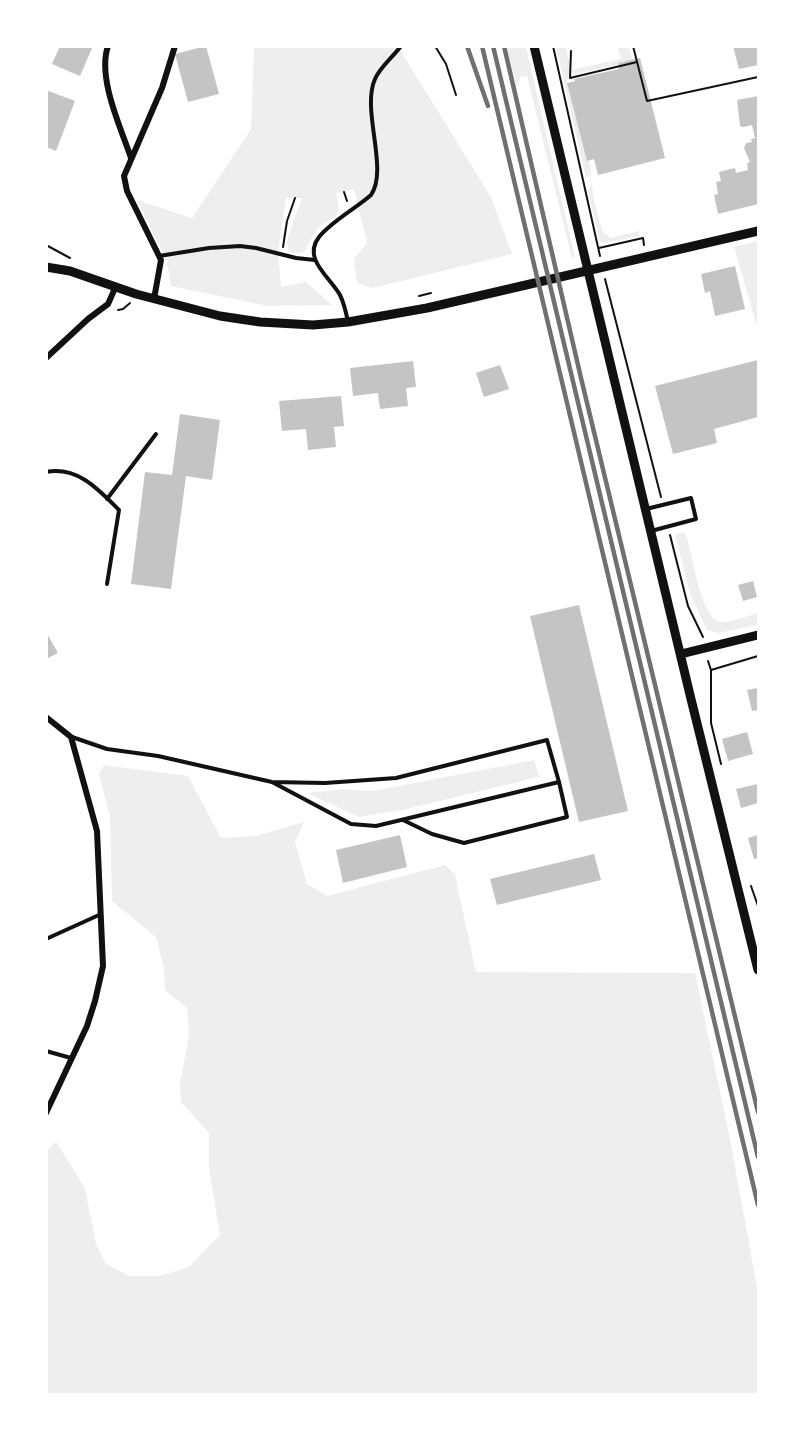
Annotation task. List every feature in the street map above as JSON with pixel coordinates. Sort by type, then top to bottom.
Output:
[{"type":"street","points":[[108,46],[105,56],[108,87],[131,159]]},
{"type":"street","points":[[154,299],[161,265],[159,256],[127,191],[124,176],[162,88],[176,46]]},
{"type":"street","points":[[534,46],[759,970]]},
{"type":"street","points":[[46,267],[70,271],[135,294],[220,316],[260,322],[313,325],[348,322],[405,312],[758,231]]},
{"type":"street","points":[[46,358],[108,304],[116,286]]},
{"type":"street","points":[[681,654],[759,635]]},
{"type":"street","points":[[46,717],[71,737],[97,831],[103,966],[93,1009],[46,1113]]},
{"type":"lane","points":[[348,322],[340,296],[315,260],[314,251],[320,237],[371,195],[375,189],[373,87],[379,73],[402,46]]},
{"type":"lane","points":[[159,256],[233,246],[256,248],[315,260]]},
{"type":"lane","points":[[107,499],[156,434]]},
{"type":"lane","points":[[46,472],[77,474],[119,510],[107,584]]},
{"type":"lane","points":[[646,509],[691,498],[696,519],[651,531]]},
{"type":"lane","points":[[71,737],[106,749],[158,756],[272,782],[325,783],[396,778],[547,740],[567,817],[464,843],[432,834],[402,820]]},
{"type":"lane","points":[[272,782],[351,824],[376,826],[559,782]]},
{"type":"lane","points":[[46,939],[99,915]]},
{"type":"lane","points":[[46,1051],[72,1059]]},
{"type":"path","points":[[435,46],[446,64],[456,95]]},
{"type":"path","points":[[553,46],[600,259]]},
{"type":"path","points":[[633,46],[647,101],[759,76]]},
{"type":"path","points":[[572,51],[571,80],[637,62]]},
{"type":"path","points":[[284,255],[284,236],[295,198]]},
{"type":"path","points":[[598,248],[643,238],[644,244]]},
{"type":"path","points":[[46,245],[71,259]]},
{"type":"path","points":[[603,270],[663,505]]},
{"type":"path","points":[[410,298],[433,293]]},
{"type":"path","points":[[96,313],[123,309],[129,306],[135,294]]},
{"type":"path","points":[[668,526],[688,606],[702,632],[711,670],[711,723],[722,768]]},
{"type":"path","points":[[711,670],[759,656]]},
{"type":"path","points":[[748,880],[759,906]]},
{"type":"shaded area","points":[[254,47],[398,47],[491,197],[512,254],[373,288],[357,283],[354,259],[367,243],[354,189],[336,193],[338,214],[316,231],[304,252],[297,254],[290,252],[287,244],[302,198],[286,198],[278,254],[281,287],[306,282],[332,305],[268,306],[171,286],[167,262],[137,200],[192,218],[251,129]]},
{"type":"shaded area","points":[[507,47],[526,47],[575,257],[572,258],[527,76],[520,77],[517,88]]},
{"type":"shaded area","points":[[556,47],[566,47],[570,67],[567,83],[591,168],[591,174],[586,178]]},
{"type":"shaded area","points":[[629,47],[633,61],[573,75],[572,70],[621,59],[618,48]]},
{"type":"shaded area","points":[[592,183],[594,201],[603,232],[611,238],[639,231],[639,236],[606,243],[600,242],[588,191]]},
{"type":"shaded area","points":[[758,241],[758,330],[734,247]]},
{"type":"shaded area","points":[[685,533],[698,586],[708,611],[715,619],[722,622],[758,613],[758,625],[718,633],[707,630],[690,594],[675,534]]},
{"type":"shaded area","points":[[534,760],[539,777],[402,810],[359,817],[307,793],[342,789],[373,791]]},
{"type":"shaded area","points":[[104,765],[188,776],[221,838],[256,836],[304,822],[295,842],[307,884],[327,896],[445,865],[455,875],[476,972],[695,973],[729,1134],[758,1292],[758,1394],[47,1394],[47,1150],[56,1142],[85,1188],[96,1244],[106,1264],[129,1276],[160,1276],[189,1267],[220,1235],[209,1168],[209,1133],[181,1102],[180,1084],[189,1035],[187,1008],[165,990],[164,968],[156,937],[112,901],[110,817],[99,774]]},
{"type":"building","points":[[60,46],[93,46],[80,76],[52,64]]},
{"type":"building","points":[[206,46],[219,94],[188,102],[175,54]]},
{"type":"building","points":[[733,46],[758,46],[758,65],[739,69]]},
{"type":"building","points":[[640,58],[665,158],[598,175],[594,159],[587,161],[567,83],[575,81],[574,79],[619,69],[618,63]]},
{"type":"building","points":[[46,90],[75,101],[56,151],[46,147]]},
{"type":"building","points":[[758,96],[758,204],[718,214],[714,195],[718,194],[716,182],[721,181],[719,172],[735,168],[736,173],[748,170],[747,163],[750,162],[744,148],[746,143],[752,142],[751,139],[755,138],[752,125],[740,126],[737,100]]},
{"type":"building","points":[[735,266],[745,309],[715,316],[710,291],[705,293],[701,274]]},
{"type":"building","points":[[758,360],[758,417],[714,429],[717,443],[673,454],[655,386]]},
{"type":"building","points":[[413,361],[416,387],[406,388],[408,406],[380,409],[378,393],[353,396],[350,368]]},
{"type":"building","points":[[500,365],[509,389],[484,397],[476,373]]},
{"type":"building","points":[[341,396],[344,426],[334,427],[336,447],[308,450],[306,429],[282,431],[279,401]]},
{"type":"building","points":[[180,414],[220,420],[212,480],[186,476],[171,589],[131,584],[145,472],[172,475]]},
{"type":"building","points":[[753,581],[757,597],[743,601],[738,585]]},
{"type":"building","points":[[579,605],[628,811],[579,822],[530,616]]},
{"type":"building","points":[[46,632],[58,653],[46,659]]},
{"type":"building","points":[[758,688],[758,710],[752,711],[747,690]]},
{"type":"building","points":[[747,732],[753,754],[728,761],[722,739]]},
{"type":"building","points":[[758,784],[758,803],[741,808],[736,789]]},
{"type":"building","points":[[400,835],[407,867],[343,883],[336,850]]},
{"type":"building","points":[[758,835],[758,858],[754,859],[748,838]]},
{"type":"building","points":[[594,854],[601,880],[497,905],[490,879]]},
{"type":"railway","points":[[467,46],[488,106]]},
{"type":"railway","points":[[482,46],[758,1205]]},
{"type":"railway","points":[[493,46],[758,1157]]},
{"type":"railway","points":[[504,46],[581,378],[758,1112]]}]
